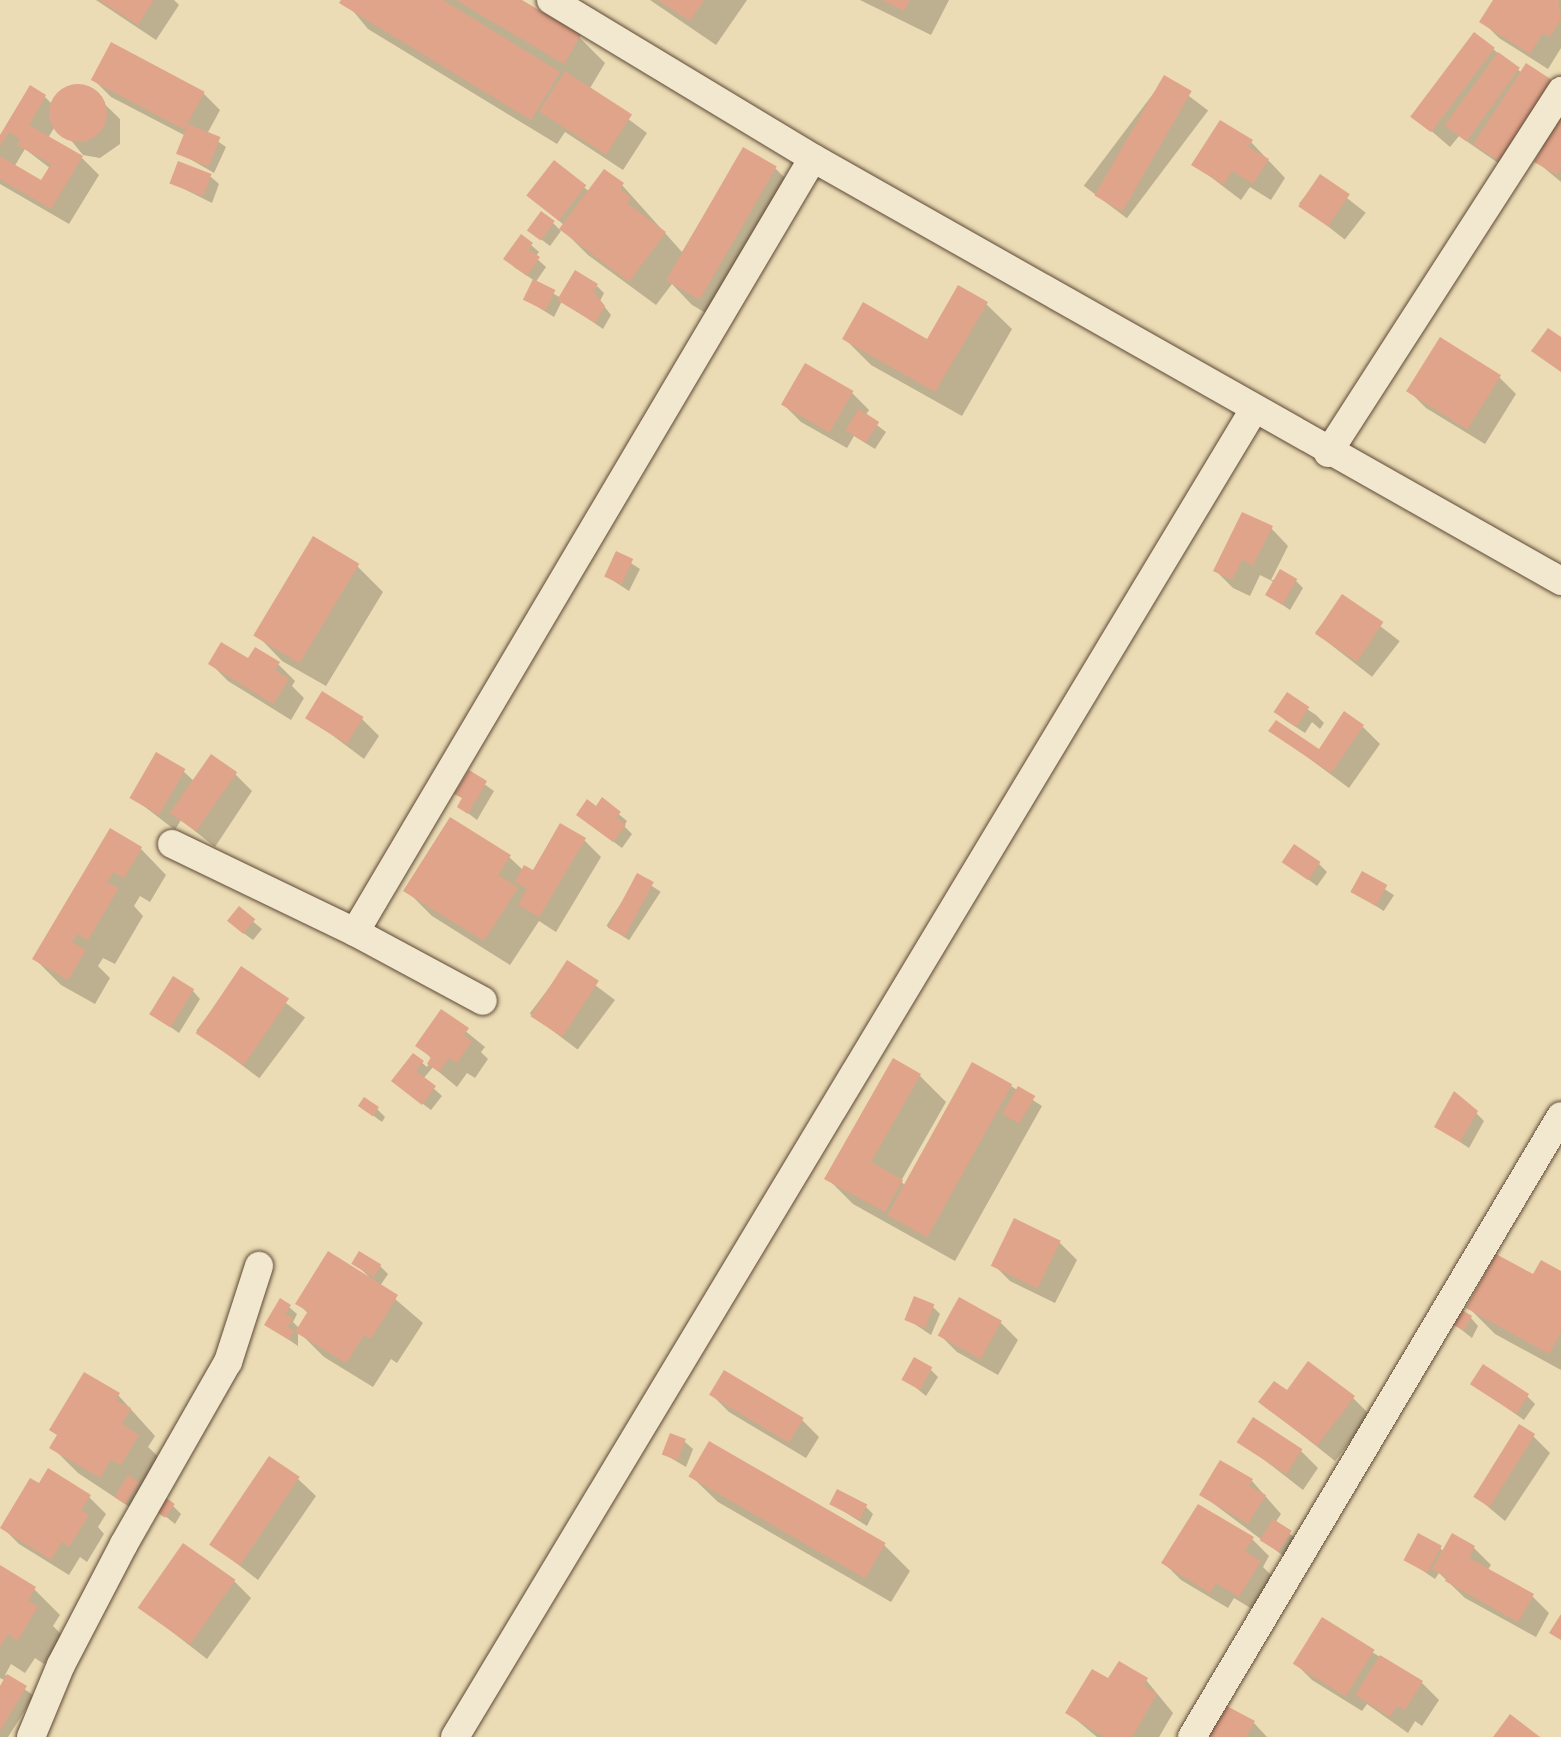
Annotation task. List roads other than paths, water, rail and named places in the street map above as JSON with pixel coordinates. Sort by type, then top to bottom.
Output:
[{"type":"street","points":[[551,0],[813,158],[1253,411],[1561,581]]},
{"type":"street","points":[[1328,453],[1561,91]]},
{"type":"street","points":[[355,932],[813,158]]},
{"type":"street","points":[[456,1737],[1253,411]]},
{"type":"street","points":[[172,844],[355,932],[482,1002]]},
{"type":"street","points":[[1192,1737],[1561,1116]]},
{"type":"street","points":[[31,1737],[61,1665],[124,1544],[228,1362],[260,1266]]}]
